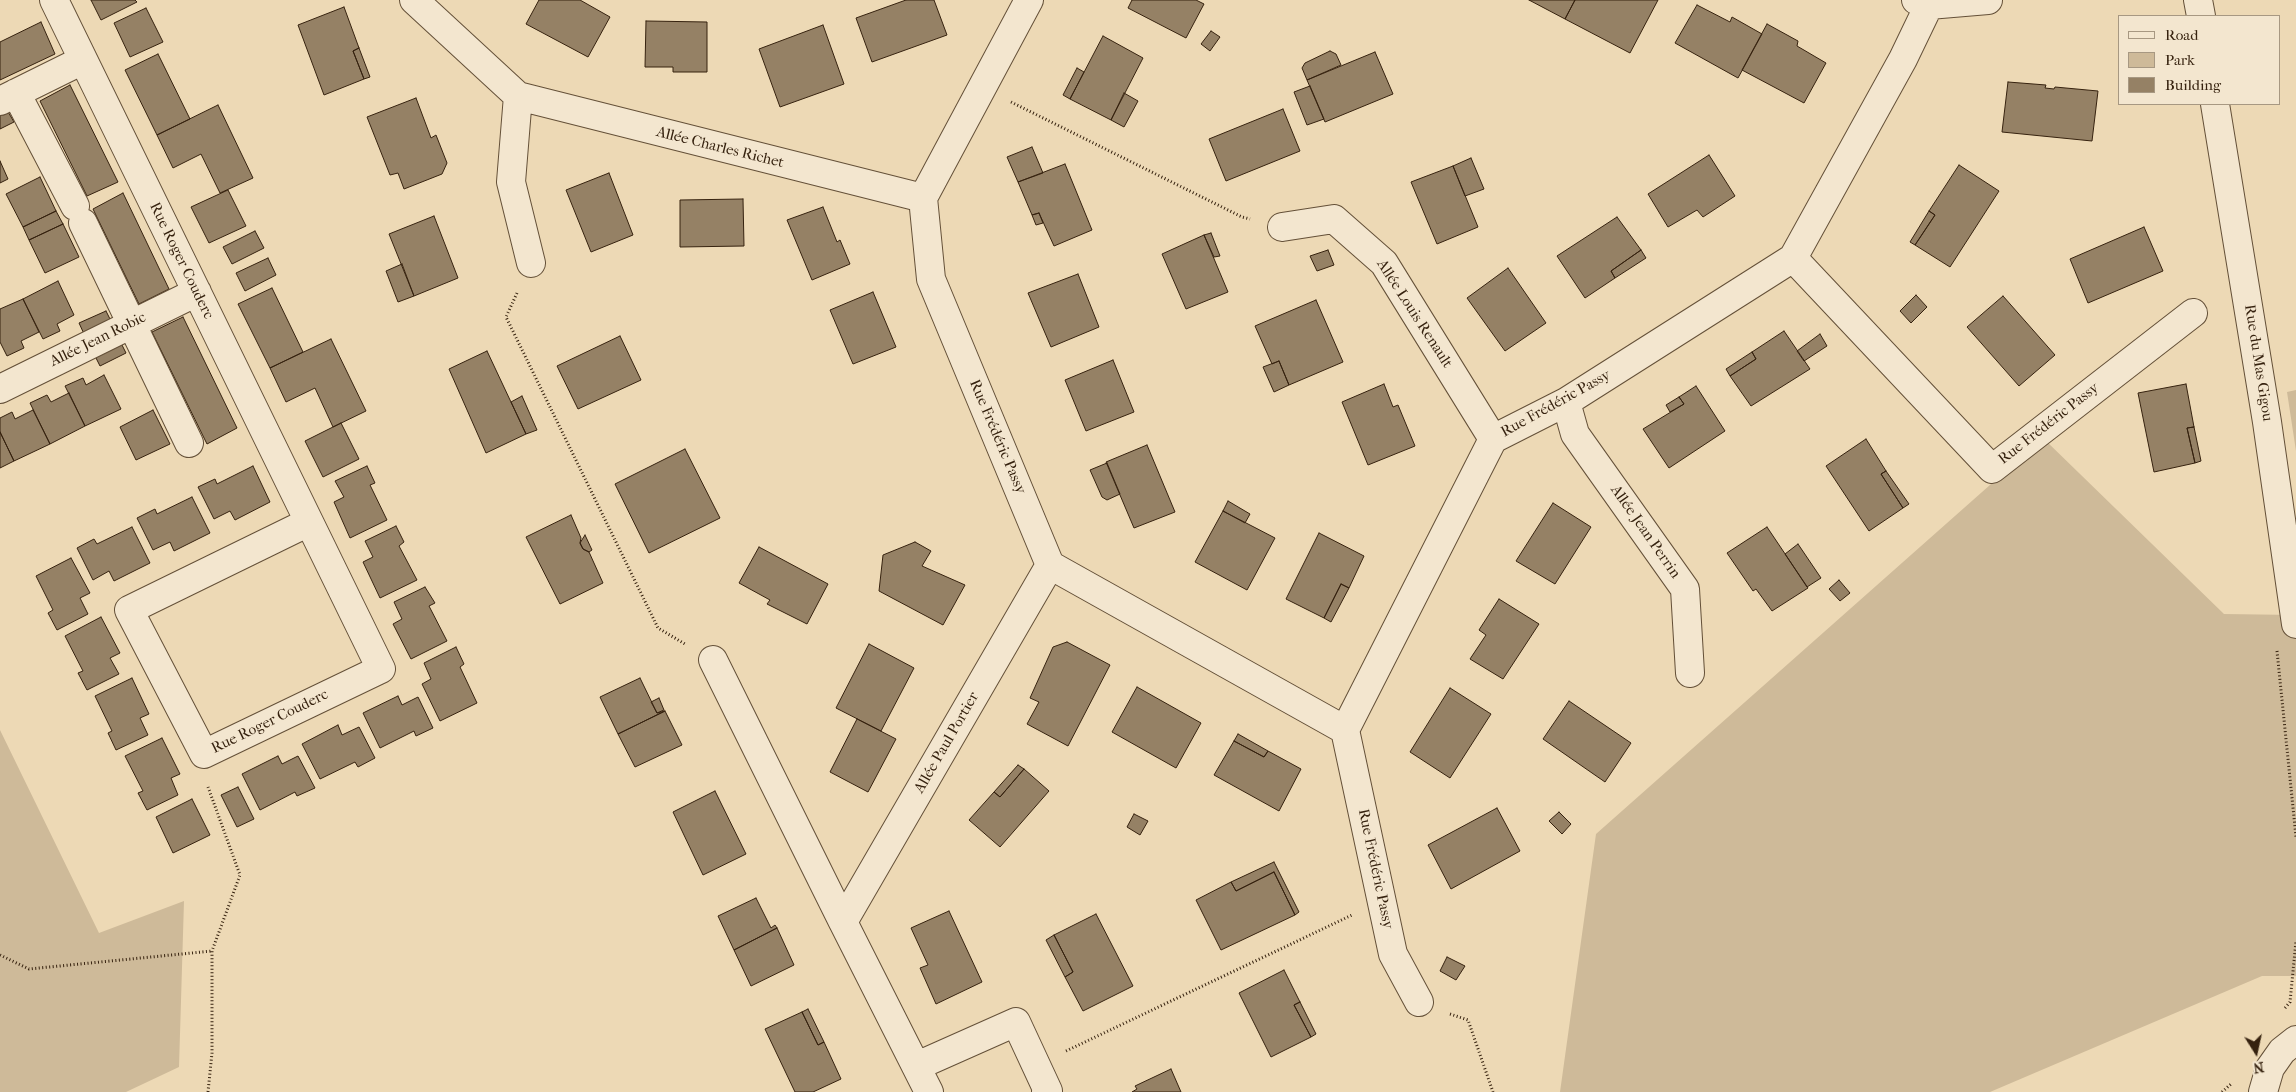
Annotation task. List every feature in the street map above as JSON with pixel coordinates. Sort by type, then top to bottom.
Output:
[{"type":"street","name":"Rue Roger Couderc","points":[[54,0],[381,669],[204,754],[129,610],[309,522]]},
{"type":"street","name":"Allée Charles Richet","points":[[414,0],[518,96],[923,198]]},
{"type":"street","points":[[923,198],[1029,0]]},
{"type":"street","points":[[1922,2],[1988,0]]},
{"type":"street","points":[[2198,0],[2201,15]]},
{"type":"street","name":"Rue Frédéric Passy","points":[[1419,1002],[1393,954],[1345,730],[1494,439],[1566,402],[1793,258],[1903,59],[1922,2]]},
{"type":"street","points":[[83,60],[8,97],[79,214],[190,443]]},
{"type":"street","points":[[518,96],[511,182],[531,263]]},
{"type":"street","name":"Rue du Mas Gigou","points":[[2215,105],[2266,413],[2296,624]]},
{"type":"street","name":"Rue Frédéric Passy","points":[[923,198],[930,279],[1050,565]]},
{"type":"street","name":"Allée Louis Renault","points":[[1282,227],[1334,219],[1384,264],[1494,439]]},
{"type":"street","name":"Rue Frédéric Passy","points":[[1793,258],[1992,468],[2193,313]]},
{"type":"street","name":"Allée Jean Robic","points":[[0,389],[197,292]]},
{"type":"street","name":"Allée Jean Perrin","points":[[1566,402],[1575,434],[1685,589],[1690,673]]},
{"type":"street","points":[[1050,565],[1345,730]]},
{"type":"street","name":"Allée Paul Portier","points":[[843,922],[1050,565]]},
{"type":"street","points":[[713,660],[929,1092]]},
{"type":"street","points":[[917,1066],[1016,1022],[1048,1091],[1046,1092]]},
{"type":"street","points":[[2263,1092],[2270,1068],[2282,1051],[2296,1040]]},
{"type":"path","points":[[982,87],[1242,217],[1282,227]]},
{"type":"path","points":[[531,263],[506,317],[658,628],[713,660]]},
{"type":"path","points":[[2277,649],[2296,837]]},
{"type":"path","points":[[204,754],[209,792],[240,875],[212,951],[212,1053],[208,1092]]},
{"type":"path","points":[[1036,1065],[1358,912],[1383,904]]},
{"type":"path","points":[[0,955],[29,969],[212,951]]},
{"type":"path","points":[[1419,1002],[1468,1020],[1493,1092]]},
{"type":"green space","points":[[2296,390],[2296,451],[2287,392]]},
{"type":"green space","points":[[2043,438],[2224,614],[2296,615],[2296,976],[2262,976],[1990,1092],[1560,1092],[1596,834]]},
{"type":"green space","points":[[0,730],[99,933],[184,901],[179,1067],[126,1092],[0,1092]]},
{"type":"building","points":[[91,0],[135,0],[137,2],[101,20]]},
{"type":"building","points":[[539,0],[580,0],[610,17],[588,57],[526,24]]},
{"type":"building","points":[[906,0],[934,0],[947,35],[872,62],[856,18]]},
{"type":"building","points":[[1132,0],[1196,0],[1204,4],[1186,38],[1128,8]]},
{"type":"building","points":[[1529,0],[1575,0],[1565,19]]},
{"type":"building","points":[[1575,0],[1658,0],[1630,53],[1565,19]]},
{"type":"building","points":[[1697,5],[1730,22],[1732,17],[1762,34],[1738,78],[1675,43]]},
{"type":"building","points":[[344,7],[359,48],[353,51],[364,79],[324,95],[298,25]]},
{"type":"building","points":[[146,8],[163,42],[130,57],[114,23]]},
{"type":"building","points":[[646,21],[707,22],[707,72],[673,72],[673,67],[645,67]]},
{"type":"building","points":[[41,22],[55,54],[0,80],[0,42]]},
{"type":"building","points":[[1767,24],[1798,41],[1797,46],[1826,63],[1804,103],[1742,70]]},
{"type":"building","points":[[823,25],[844,84],[780,107],[759,49]]},
{"type":"building","points":[[1211,31],[1220,37],[1210,51],[1201,44]]},
{"type":"building","points":[[1103,36],[1143,58],[1111,120],[1070,99]]},
{"type":"building","points":[[359,48],[370,77],[364,79],[353,51]]},
{"type":"building","points":[[1330,51],[1336,54],[1341,65],[1307,80],[1302,68],[1305,63]]},
{"type":"building","points":[[1375,52],[1393,94],[1325,122],[1307,80]]},
{"type":"building","points":[[158,54],[190,119],[157,135],[125,70]]},
{"type":"building","points":[[1077,68],[1084,72],[1070,99],[1063,95]]},
{"type":"building","points":[[2008,82],[2046,85],[2045,88],[2054,89],[2055,87],[2098,91],[2092,141],[2002,132]]},
{"type":"building","points":[[70,85],[118,182],[87,196],[40,101]]},
{"type":"building","points":[[1310,86],[1324,119],[1307,125],[1294,92]]},
{"type":"building","points":[[1124,93],[1138,101],[1124,127],[1111,120]]},
{"type":"building","points":[[416,98],[431,138],[436,135],[447,163],[442,174],[404,189],[398,173],[390,175],[367,117]]},
{"type":"building","points":[[218,105],[253,178],[220,193],[201,154],[173,168],[157,135]]},
{"type":"building","points":[[1283,109],[1300,151],[1226,181],[1209,139]]},
{"type":"building","points":[[7,110],[14,122],[0,129],[0,113]]},
{"type":"building","points":[[1032,147],[1043,173],[1018,182],[1007,157]]},
{"type":"building","points":[[1709,155],[1735,196],[1703,217],[1697,210],[1668,227],[1648,194]]},
{"type":"building","points":[[1471,158],[1484,189],[1465,196],[1453,166]]},
{"type":"building","points":[[0,161],[8,179],[0,183]]},
{"type":"building","points":[[1065,164],[1092,230],[1054,246],[1039,213],[1032,215],[1018,182]]},
{"type":"building","points":[[1959,165],[1999,191],[1950,267],[1915,245],[1935,215],[1929,211]]},
{"type":"building","points":[[1453,166],[1478,227],[1437,244],[1411,182]]},
{"type":"building","points":[[609,173],[633,235],[591,252],[566,190]]},
{"type":"building","points":[[40,177],[56,211],[23,227],[6,194]]},
{"type":"building","points":[[228,190],[246,226],[209,243],[191,207]]},
{"type":"building","points":[[123,193],[169,289],[139,304],[93,209]]},
{"type":"building","points":[[743,199],[744,246],[680,247],[680,200]]},
{"type":"building","points":[[823,207],[837,242],[840,240],[850,264],[812,280],[787,220]]},
{"type":"building","points":[[56,211],[63,224],[29,240],[23,227]]},
{"type":"building","points":[[1929,211],[1935,215],[1915,245],[1910,242]]},
{"type":"building","points":[[1039,213],[1043,223],[1036,225],[1032,215]]},
{"type":"building","points":[[434,216],[458,278],[414,296],[389,234]]},
{"type":"building","points":[[1617,217],[1641,250],[1611,271],[1615,278],[1585,298],[1557,256]]},
{"type":"building","points":[[63,224],[79,257],[45,273],[29,240]]},
{"type":"building","points":[[2144,227],[2163,271],[2088,303],[2070,259]]},
{"type":"building","points":[[255,231],[264,248],[232,264],[223,247]]},
{"type":"building","points":[[1211,233],[1220,256],[1214,257],[1204,235]]},
{"type":"building","points":[[1204,235],[1228,292],[1186,309],[1162,254]]},
{"type":"building","points":[[1328,250],[1334,265],[1317,271],[1310,256]]},
{"type":"building","points":[[1641,250],[1646,258],[1615,278],[1611,271]]},
{"type":"building","points":[[268,258],[276,275],[245,291],[236,273]]},
{"type":"building","points":[[402,264],[414,296],[398,302],[386,271]]},
{"type":"building","points":[[1508,268],[1546,323],[1505,351],[1467,298]]},
{"type":"building","points":[[1078,274],[1099,327],[1051,347],[1028,293]]},
{"type":"building","points":[[58,281],[74,315],[57,324],[60,331],[43,339],[23,299]]},
{"type":"building","points":[[272,288],[303,352],[270,368],[238,304]]},
{"type":"building","points":[[873,292],[896,347],[853,364],[830,310]]},
{"type":"building","points":[[1916,295],[1927,307],[1911,323],[1900,311]]},
{"type":"building","points":[[2003,296],[2055,355],[2019,386],[1967,327]]},
{"type":"building","points":[[23,299],[39,332],[21,341],[24,348],[7,356],[0,342],[0,309]]},
{"type":"building","points":[[1316,300],[1343,362],[1289,385],[1279,361],[1272,364],[1255,326]]},
{"type":"building","points":[[106,311],[112,323],[85,336],[79,323]]},
{"type":"building","points":[[183,317],[237,428],[207,444],[152,332]]},
{"type":"building","points":[[1784,331],[1810,369],[1751,406],[1730,376],[1756,359],[1752,352]]},
{"type":"building","points":[[1820,334],[1827,346],[1804,361],[1797,351]]},
{"type":"building","points":[[620,336],[641,380],[578,409],[557,366]]},
{"type":"building","points":[[331,339],[366,411],[333,427],[315,388],[286,402],[270,368]]},
{"type":"building","points":[[120,341],[126,353],[100,366],[94,354]]},
{"type":"building","points":[[487,351],[526,434],[486,453],[449,369]]},
{"type":"building","points":[[1752,352],[1756,359],[1730,376],[1726,369]]},
{"type":"building","points":[[1113,360],[1134,412],[1086,431],[1065,380]]},
{"type":"building","points":[[1279,361],[1289,385],[1274,392],[1263,367]]},
{"type":"building","points":[[104,375],[121,409],[85,426],[65,386],[83,378],[86,385]]},
{"type":"building","points":[[1384,384],[1393,407],[1398,405],[1415,446],[1368,465],[1342,402]]},
{"type":"building","points":[[2186,384],[2194,427],[2187,428],[2195,463],[2154,472],[2138,393]]},
{"type":"building","points":[[1696,386],[1725,431],[1669,468],[1643,429],[1684,404],[1679,397]]},
{"type":"building","points":[[69,393],[85,426],[50,444],[30,403],[47,395],[51,402]]},
{"type":"building","points":[[522,396],[537,430],[526,434],[511,402]]},
{"type":"building","points":[[1679,397],[1684,404],[1670,412],[1666,405]]},
{"type":"building","points":[[33,410],[50,444],[14,461],[0,432],[0,418],[12,412],[15,419]]},
{"type":"building","points":[[153,410],[170,444],[136,460],[120,427]]},
{"type":"building","points":[[341,423],[359,459],[323,477],[305,441]]},
{"type":"building","points":[[2194,427],[2201,461],[2195,463],[2187,428]]},
{"type":"building","points":[[0,432],[14,461],[0,468]]},
{"type":"building","points":[[1866,439],[1886,471],[1881,474],[1903,508],[1869,531],[1826,466]]},
{"type":"building","points":[[1147,445],[1175,512],[1134,528],[1106,462]]},
{"type":"building","points":[[685,449],[720,518],[649,553],[615,484]]},
{"type":"building","points":[[1107,463],[1120,494],[1107,500],[1102,497],[1090,470]]},
{"type":"building","points":[[253,466],[270,502],[235,520],[230,511],[214,519],[198,487],[215,479],[217,484]]},
{"type":"building","points":[[367,466],[375,483],[370,485],[387,520],[350,538],[334,502],[344,497],[335,481]]},
{"type":"building","points":[[1886,471],[1909,504],[1903,508],[1881,474]]},
{"type":"building","points":[[192,497],[210,533],[174,551],[170,542],[153,550],[137,518],[155,509],[157,514]]},
{"type":"building","points":[[1228,501],[1250,514],[1245,523],[1223,511]]},
{"type":"building","points":[[1553,503],[1591,527],[1555,584],[1516,561]]},
{"type":"building","points":[[1223,511],[1275,538],[1247,590],[1195,562]]},
{"type":"building","points":[[571,515],[581,538],[580,543],[583,549],[589,552],[603,583],[560,604],[526,537]]},
{"type":"building","points":[[396,526],[404,542],[399,546],[417,580],[380,598],[363,562],[373,557],[365,541]]},
{"type":"building","points":[[132,527],[150,563],[114,581],[109,571],[93,580],[77,548],[94,539],[97,544]]},
{"type":"building","points":[[1767,527],[1808,588],[1772,611],[1756,589],[1753,591],[1727,553]]},
{"type":"building","points":[[1319,533],[1364,556],[1349,588],[1341,584],[1324,618],[1286,599]]},
{"type":"building","points":[[585,535],[592,550],[589,552],[583,549],[580,543]]},
{"type":"building","points":[[915,542],[931,551],[922,566],[965,585],[943,625],[879,591],[883,555]]},
{"type":"building","points":[[1798,544],[1821,578],[1807,587],[1785,554]]},
{"type":"building","points":[[759,547],[828,584],[807,624],[767,604],[770,600],[739,583]]},
{"type":"building","points":[[71,558],[90,593],[80,598],[88,614],[57,630],[48,613],[53,610],[36,576]]},
{"type":"building","points":[[1839,580],[1850,593],[1840,601],[1829,589]]},
{"type":"building","points":[[1341,584],[1349,588],[1331,622],[1324,618]]},
{"type":"building","points":[[425,587],[435,603],[429,606],[447,641],[411,659],[393,624],[402,619],[394,602]]},
{"type":"building","points":[[1499,599],[1539,624],[1503,679],[1470,659],[1486,635],[1479,630]]},
{"type":"building","points":[[101,617],[120,653],[110,658],[119,674],[87,690],[78,673],[83,671],[65,636]]},
{"type":"building","points":[[1067,642],[1110,665],[1068,746],[1027,724],[1039,702],[1030,698],[1053,647]]},
{"type":"building","points":[[869,644],[914,668],[881,731],[836,708]]},
{"type":"building","points":[[456,647],[464,664],[460,667],[477,703],[440,721],[422,684],[431,679],[424,663]]},
{"type":"building","points":[[132,678],[149,714],[140,718],[148,735],[116,750],[108,733],[112,731],[95,696]]},
{"type":"building","points":[[640,678],[657,713],[665,711],[618,734],[600,697]]},
{"type":"building","points":[[1137,687],[1201,723],[1176,768],[1112,732]]},
{"type":"building","points":[[1450,688],[1491,714],[1450,778],[1410,752]]},
{"type":"building","points":[[398,696],[402,705],[418,697],[433,728],[416,736],[414,731],[380,748],[363,713]]},
{"type":"building","points":[[659,698],[664,710],[657,713],[651,702]]},
{"type":"building","points":[[1569,701],[1631,743],[1605,782],[1543,739]]},
{"type":"building","points":[[665,711],[682,745],[635,767],[618,734]]},
{"type":"building","points":[[857,719],[896,739],[868,792],[830,772]]},
{"type":"building","points":[[338,725],[342,735],[359,727],[375,758],[358,767],[355,762],[320,779],[302,744]]},
{"type":"building","points":[[1238,734],[1268,751],[1264,757],[1234,741]]},
{"type":"building","points":[[162,738],[180,774],[171,778],[178,795],[147,810],[138,793],[143,791],[125,756]]},
{"type":"building","points":[[1234,741],[1264,757],[1268,751],[1301,769],[1279,811],[1214,775]]},
{"type":"building","points":[[278,756],[282,764],[298,756],[315,788],[297,796],[295,792],[260,810],[242,774]]},
{"type":"building","points":[[1018,765],[1024,769],[1000,797],[994,792]]},
{"type":"building","points":[[1024,769],[1049,791],[1000,847],[969,820],[994,792],[1000,797]]},
{"type":"building","points":[[238,787],[254,819],[237,827],[221,795]]},
{"type":"building","points":[[715,791],[746,854],[703,875],[673,812]]},
{"type":"building","points":[[192,799],[210,835],[173,853],[156,817]]},
{"type":"building","points":[[1497,808],[1520,851],[1451,889],[1428,845]]},
{"type":"building","points":[[1559,812],[1571,824],[1562,834],[1549,821]]},
{"type":"building","points":[[1134,814],[1148,821],[1140,835],[1127,827]]},
{"type":"building","points":[[1274,862],[1299,912],[1295,915],[1274,872],[1236,891],[1231,882]]},
{"type":"building","points":[[1274,872],[1295,915],[1221,950],[1196,900],[1231,882],[1236,891]]},
{"type":"building","points":[[756,898],[771,928],[775,925],[777,928],[734,950],[718,916]]},
{"type":"building","points":[[949,911],[982,982],[936,1004],[920,968],[928,965],[911,928]]},
{"type":"building","points":[[1096,914],[1133,986],[1083,1011],[1065,977],[1073,972],[1054,935]]},
{"type":"building","points":[[777,928],[794,965],[751,986],[734,950]]},
{"type":"building","points":[[1054,935],[1073,972],[1065,977],[1046,940]]},
{"type":"building","points":[[1447,957],[1465,966],[1456,980],[1440,971]]},
{"type":"building","points":[[1284,970],[1300,1002],[1294,1005],[1311,1037],[1271,1057],[1239,993]]},
{"type":"building","points":[[1300,1002],[1316,1034],[1311,1037],[1294,1005]]},
{"type":"building","points":[[808,1009],[824,1042],[818,1045],[802,1012]]},
{"type":"building","points":[[802,1012],[818,1045],[824,1042],[841,1079],[813,1092],[795,1092],[765,1029]]},
{"type":"building","points":[[1171,1069],[1181,1092],[1132,1092],[1137,1089],[1135,1086]]}]
